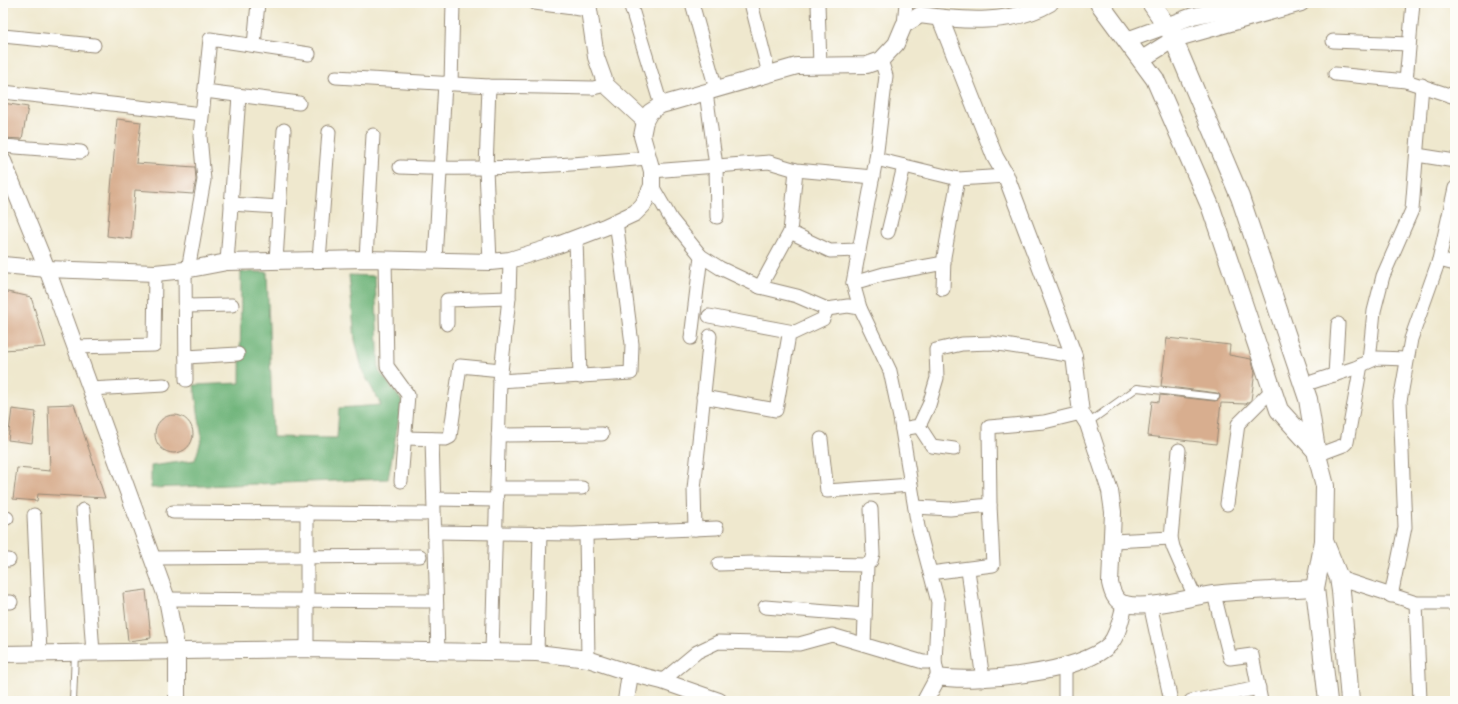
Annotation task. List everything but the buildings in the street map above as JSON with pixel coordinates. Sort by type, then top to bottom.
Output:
[{"type":"main road","points":[[1099,3],[1142,59],[1155,79],[1211,208],[1279,410],[1317,453]]},
{"type":"main road","points":[[1151,3],[1170,32],[1240,197],[1308,399],[1317,453],[1325,486],[1324,541],[1315,588],[1328,701]]},
{"type":"main road","points":[[1324,541],[1339,578],[1350,701]]},
{"type":"street","points":[[254,45],[258,3]]},
{"type":"street","points":[[435,260],[440,169],[448,84],[453,3]]},
{"type":"street","points":[[535,3],[588,6],[596,57],[606,85],[645,121]]},
{"type":"street","points":[[630,3],[661,105]]},
{"type":"street","points":[[692,3],[711,90],[716,166],[717,217]]},
{"type":"street","points":[[751,3],[769,74]]},
{"type":"street","points":[[818,3],[820,66]]},
{"type":"street","points":[[860,308],[848,306],[827,309],[797,296],[760,287],[720,268],[702,256],[672,219],[651,172],[642,136],[645,121],[650,112],[661,105],[797,66],[867,65],[881,60],[896,44],[904,25],[906,3]]},
{"type":"street","points":[[1006,17],[1017,3]]},
{"type":"street","points":[[904,25],[920,15],[940,18],[987,19],[1006,17],[1039,10],[1050,3]]},
{"type":"street","points":[[1142,59],[1170,32],[1193,16],[1256,3]]},
{"type":"street","points":[[1127,40],[1301,3]]},
{"type":"street","points":[[1406,81],[1413,3]]},
{"type":"street","points":[[940,18],[995,157],[1006,176],[1074,356],[1085,418],[1110,490],[1113,512],[1112,592],[1119,601],[1125,604],[1150,604],[1214,594],[1315,588]]},
{"type":"street","points":[[3,36],[94,44]]},
{"type":"street","points":[[186,380],[187,270],[204,180],[200,136],[210,39],[309,54]]},
{"type":"street","points":[[1333,40],[1409,44]]},
{"type":"street","points":[[881,60],[886,76],[876,159],[853,283],[860,308],[890,371],[902,429],[918,527],[938,602],[936,669],[925,701]]},
{"type":"street","points":[[1335,74],[1406,81],[1455,97]]},
{"type":"street","points":[[336,77],[489,86],[593,88],[606,85]]},
{"type":"street","points":[[1317,453],[1347,442],[1365,363],[1374,311],[1383,276],[1412,210],[1422,85]]},
{"type":"street","points":[[489,86],[486,169],[490,262]]},
{"type":"street","points":[[205,91],[299,103]]},
{"type":"street","points":[[3,92],[202,114]]},
{"type":"street","points":[[227,262],[239,96]]},
{"type":"street","points":[[276,261],[284,130]]},
{"type":"street","points":[[319,260],[329,132]]},
{"type":"street","points":[[366,259],[373,134]]},
{"type":"street","points":[[3,146],[81,152]]},
{"type":"street","points":[[1417,154],[1455,160]]},
{"type":"street","points":[[876,159],[958,179],[1006,176]]},
{"type":"street","points":[[3,161],[47,269],[167,599],[177,652],[177,701]]},
{"type":"street","points":[[400,167],[486,169],[559,166],[651,172],[769,162],[796,170],[873,177]]},
{"type":"street","points":[[888,232],[904,166]]},
{"type":"street","points":[[760,287],[790,232],[796,170]]},
{"type":"street","points":[[3,265],[47,269],[155,273],[187,270],[227,262],[366,259],[490,262],[510,260],[576,238],[635,213],[643,205],[651,172]]},
{"type":"street","points":[[943,289],[944,263],[958,179]]},
{"type":"street","points":[[1391,596],[1405,527],[1399,409],[1411,339],[1439,260],[1455,188]]},
{"type":"street","points":[[231,204],[279,207]]},
{"type":"street","points":[[404,438],[446,439],[451,435],[460,366],[501,376],[580,376],[631,373],[632,344],[616,221]]},
{"type":"street","points":[[790,232],[830,251],[858,250]]},
{"type":"street","points":[[576,238],[580,376]]},
{"type":"street","points":[[691,338],[702,256]]},
{"type":"street","points":[[385,259],[387,366],[408,395],[401,482]]},
{"type":"street","points":[[492,652],[498,435],[501,376],[509,298],[510,260]]},
{"type":"street","points":[[1439,260],[1455,264]]},
{"type":"street","points":[[853,283],[884,274],[944,263]]},
{"type":"street","points":[[75,346],[154,345],[155,273]]},
{"type":"street","points":[[447,324],[447,300],[509,298]]},
{"type":"street","points":[[186,306],[232,305]]},
{"type":"street","points":[[703,397],[776,410],[789,335],[822,319],[827,309]]},
{"type":"street","points":[[709,316],[794,332]]},
{"type":"street","points":[[1335,375],[1338,324]]},
{"type":"street","points":[[695,529],[694,489],[710,336]]},
{"type":"street","points":[[919,426],[929,406],[937,378],[936,350],[962,344],[992,343],[1074,356]]},
{"type":"street","points":[[186,357],[238,354]]},
{"type":"street","points":[[1304,385],[1335,375],[1377,358],[1407,359]]},
{"type":"street","points":[[90,389],[164,385]]},
{"type":"street","points":[[1227,504],[1238,424],[1272,390]]},
{"type":"street","points":[[930,573],[968,570],[993,566],[990,505],[989,427],[1085,418]]},
{"type":"street","points":[[902,429],[919,426]]},
{"type":"street","points":[[919,426],[932,446],[954,449]]},
{"type":"street","points":[[498,435],[602,434]]},
{"type":"street","points":[[432,439],[438,653]]},
{"type":"street","points":[[821,439],[827,491],[911,485]]},
{"type":"street","points":[[1179,450],[1171,538],[1173,547],[1195,597]]},
{"type":"street","points":[[434,499],[582,488]]},
{"type":"street","points":[[915,507],[950,509],[990,505]]},
{"type":"street","points":[[720,564],[753,563],[866,565],[871,561],[873,554],[871,509]]},
{"type":"street","points":[[84,510],[93,653]]},
{"type":"street","points":[[173,512],[425,514]]},
{"type":"street","points":[[307,512],[307,649]]},
{"type":"street","points":[[34,515],[40,653]]},
{"type":"street","points":[[435,532],[586,534],[717,528]]},
{"type":"street","points":[[537,653],[540,533]]},
{"type":"street","points":[[586,534],[588,659]]},
{"type":"street","points":[[1113,541],[1171,538]]},
{"type":"street","points":[[152,558],[420,556]]},
{"type":"street","points":[[864,644],[866,565]]},
{"type":"street","points":[[968,570],[983,680]]},
{"type":"street","points":[[1339,578],[1416,603],[1455,603]]},
{"type":"street","points":[[1214,594],[1230,658],[1252,656],[1261,701]]},
{"type":"street","points":[[167,599],[428,601]]},
{"type":"street","points":[[1416,603],[1420,701]]},
{"type":"street","points":[[662,681],[697,652],[718,642],[799,644],[832,636],[923,662],[952,679],[983,680],[1065,666],[1095,655],[1110,644],[1118,632],[1125,604]]},
{"type":"street","points":[[1150,604],[1171,701]]},
{"type":"street","points":[[765,607],[865,615]]},
{"type":"street","points":[[3,654],[307,649],[438,653],[537,653],[588,659],[630,673],[662,681],[719,701]]},
{"type":"street","points":[[1065,666],[1066,701]]},
{"type":"street","points":[[626,701],[630,673]]},
{"type":"street","points":[[1191,701],[1259,688]]},
{"type":"lane","points":[[1085,418],[1137,388],[1216,397]]},
{"type":"lane","points":[[73,701],[75,653]]},
{"type":"green space","points":[[241,272],[267,272],[273,437],[337,438],[339,408],[381,405],[363,372],[355,340],[349,275],[375,276],[379,371],[402,401],[388,479],[151,488],[151,466],[195,460],[202,438],[194,385],[240,383]]}]
